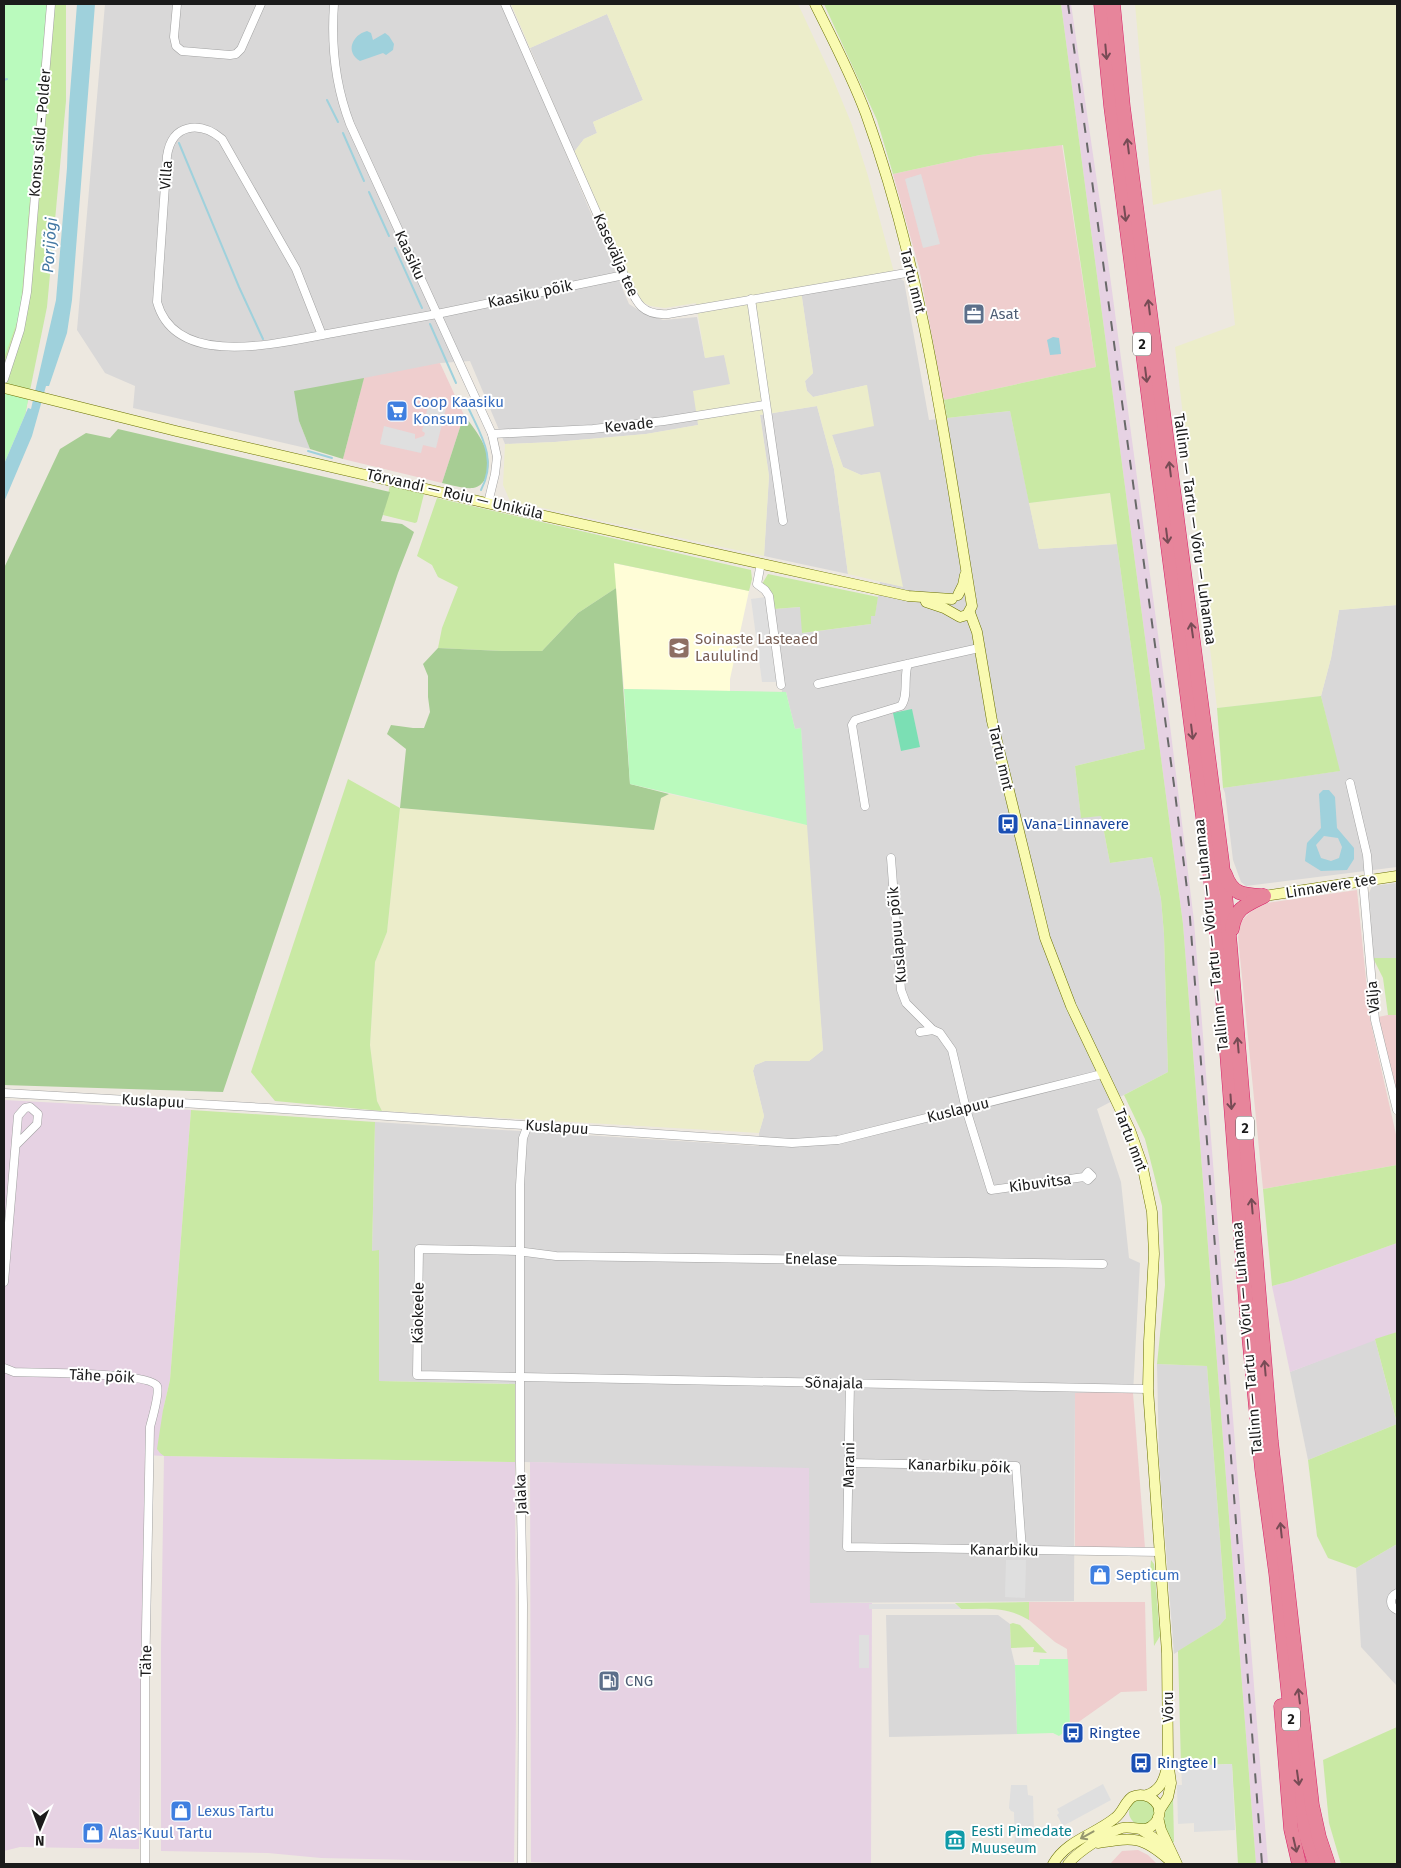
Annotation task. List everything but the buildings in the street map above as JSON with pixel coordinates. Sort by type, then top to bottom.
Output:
[{"type":"highway","name":"Tallinn — Tartu — Võru — Luhamaa","points":[[1102,4],[1111,106],[1209,863],[1221,974],[1247,1315],[1262,1469],[1276,1573],[1297,1775],[1306,1835],[1315,1864]]},
{"type":"highway","name":"Tallinn — Tartu — Võru — Luhamaa","points":[[1114,4],[1123,107],[1222,862],[1272,1450],[1312,1805],[1319,1837],[1328,1864]]},
{"type":"highway","points":[[1222,862],[1228,884],[1232,888],[1244,895],[1264,896]]},
{"type":"highway","points":[[1230,946],[1236,914],[1244,906],[1264,896]]},
{"type":"highway","points":[[1276,1573],[1272,1583],[1282,1727],[1291,1829],[1299,1864]]},
{"type":"street","name":"Konsu sild - Polder","points":[[4,380],[20,330],[27,292],[51,4]]},
{"type":"street","points":[[177,4],[174,37],[176,46],[182,51],[230,55],[236,54],[241,49],[261,4]]},
{"type":"street","name":"Kaasiku","points":[[334,4],[334,62],[342,104],[492,434],[497,457],[488,503]]},
{"type":"street","name":"Kasevälja tee","points":[[505,4],[624,275],[640,306],[653,314],[668,314],[912,272]]},
{"type":"street","name":"Tartu mnt","points":[[815,4],[854,84],[866,114],[885,173],[912,272],[929,349],[970,600]]},
{"type":"street","name":"Villa","points":[[322,335],[296,269],[222,139],[209,130],[190,128],[181,130],[172,137],[169,144],[156,302],[166,324],[175,332],[190,340],[207,345],[225,347],[260,345],[322,335],[437,314]]},
{"type":"street","name":"Kaasiku põik","points":[[437,314],[624,275]]},
{"type":"street","points":[[751,299],[784,520]]},
{"type":"street","name":"Tõrvandi — Roiu — Uniküla","points":[[4,388],[56,402],[488,503],[908,596],[960,614]]},
{"type":"street","name":"Kevade","points":[[492,434],[593,429],[664,421],[766,405]]},
{"type":"street","points":[[761,562],[757,584],[769,596],[781,685]]},
{"type":"street","name":"Tartu mnt","points":[[955,597],[963,585],[965,571]]},
{"type":"street","name":"Tõrvandi — Roiu — Uniküla","points":[[908,596],[955,597]]},
{"type":"street","points":[[965,596],[970,600],[972,606],[960,614],[950,605],[955,597],[965,596]]},
{"type":"street","name":"Tartu mnt","points":[[960,614],[977,632],[994,730],[1045,938],[1071,1006],[1130,1130],[1142,1164],[1152,1212],[1154,1254],[1148,1389],[1167,1653]]},
{"type":"street","points":[[818,684],[979,648]]},
{"type":"street","points":[[865,806],[852,725],[855,720],[901,706],[906,699],[905,673],[908,664]]},
{"type":"street","name":"Välja","points":[[1350,783],[1367,855],[1366,881],[1375,1020],[1397,1110]]},
{"type":"street","name":"Kuslapuu põik","points":[[890,858],[901,990],[906,1003],[933,1030],[940,1033],[952,1050],[966,1109]]},
{"type":"street","name":"Linnavere tee","points":[[1264,896],[1397,876]]},
{"type":"street","points":[[920,1032],[933,1030]]},
{"type":"street","name":"Kuslapuu","points":[[4,1093],[792,1143],[838,1140],[1102,1074]]},
{"type":"street","points":[[4,1282],[18,1116],[25,1108],[30,1107],[38,1114],[37,1124],[16,1145]]},
{"type":"street","name":"Kibuvitsa","points":[[966,1109],[990,1190],[1084,1176]]},
{"type":"street","name":"Jalaka","points":[[522,1864],[522,1536],[519,1252],[521,1158],[523,1138],[528,1125]]},
{"type":"street","name":"Käokeele","points":[[519,1252],[419,1249],[417,1375],[519,1376]]},
{"type":"street","name":"Enelase","points":[[519,1252],[556,1256],[1103,1264]]},
{"type":"street","name":"Tähe põik","points":[[4,1368],[14,1372],[131,1376],[153,1382],[157,1386],[158,1392],[150,1427],[150,1457]]},
{"type":"street","name":"Sõnajala","points":[[519,1376],[1148,1389]]},
{"type":"street","name":"Marani","points":[[847,1547],[850,1383]]},
{"type":"street","name":"Tähe","points":[[145,1864],[145,1681],[150,1457]]},
{"type":"street","name":"Kanarbiku põik","points":[[849,1463],[1016,1466],[1022,1550]]},
{"type":"street","name":"Kanarbiku","points":[[847,1547],[1160,1552]]},
{"type":"street","points":[[1397,1593],[1392,1596],[1391,1602],[1397,1610]]},
{"type":"street","name":"Võru","points":[[1159,1814],[1170,1792],[1171,1783],[1168,1761],[1167,1653]]},
{"type":"street","name":"Võru","points":[[1146,1795],[1157,1790],[1161,1785],[1168,1761]]},
{"type":"street","points":[[1053,1864],[1072,1843],[1108,1824],[1132,1797],[1140,1794],[1146,1795],[1156,1802],[1161,1830],[1172,1862]]},
{"type":"street","points":[[1124,1808],[1125,1820],[1161,1845],[1172,1862]]},
{"type":"street","points":[[1068,1864],[1076,1855],[1112,1832],[1125,1827],[1137,1829],[1152,1826],[1159,1814]]},
{"type":"street","points":[[1094,1844],[1127,1839],[1137,1840],[1154,1846],[1172,1862]]},
{"type":"shaded area","points":[[105,4],[503,4],[629,304],[645,314],[663,320],[697,317],[705,358],[724,354],[731,384],[698,425],[646,434],[555,442],[505,444],[470,361],[440,363],[299,421],[310,449],[133,408],[135,386],[105,373],[77,330]]},
{"type":"shaded area","points":[[1061,4],[1071,4],[1102,216],[1168,709],[1194,921],[1268,1864],[1256,1864],[1183,924]]},
{"type":"shaded area","points":[[607,14],[643,100],[593,122],[597,133],[584,139],[574,152],[530,48]]},
{"type":"shaded area","points":[[1062,145],[1096,367],[944,400],[919,268],[893,174],[980,155]]},
{"type":"shaded area","points":[[921,174],[940,244],[923,248],[905,179]]},
{"type":"shaded area","points":[[895,276],[904,281],[929,420],[1010,411],[1039,549],[1117,544],[1145,749],[1075,766],[1081,817],[1101,816],[1110,863],[1152,857],[1161,899],[1164,934],[1168,1072],[1097,1109],[1121,1182],[1129,1258],[1140,1263],[1133,1393],[1075,1393],[1074,1601],[810,1603],[562,1463],[523,1462],[523,1384],[379,1381],[379,1251],[372,1251],[375,1122],[759,1146],[759,1133],[764,1116],[753,1071],[755,1065],[765,1061],[809,1061],[823,1050],[807,849],[801,728],[795,729],[786,692],[782,692],[774,609],[801,607],[803,633],[871,624],[871,616],[875,615],[880,582],[902,586],[879,472],[861,475],[843,467],[832,435],[867,385],[813,397],[807,391],[805,381],[813,373],[801,291]]},
{"type":"shaded area","points":[[440,363],[464,415],[442,483],[343,459],[364,378]]},
{"type":"shaded area","points":[[433,405],[446,408],[436,448],[423,445],[421,453],[380,444],[384,426],[415,434],[415,439],[424,436],[425,433],[422,431],[428,406]]},
{"type":"shaded area","points":[[817,406],[834,469],[848,574],[764,556],[769,476],[760,415]]},
{"type":"shaded area","name":"Soinaste Lasteaed Laululind","points":[[613,563],[749,591],[730,679],[730,691],[624,689]]},
{"type":"shaded area","points":[[765,597],[776,682],[762,682],[751,599]]},
{"type":"shaded area","points":[[1397,605],[1397,867],[1246,886],[1241,882],[1233,860],[1223,788],[1339,771],[1321,696],[1331,658],[1339,610]]},
{"type":"shaded area","points":[[1397,883],[1397,958],[1373,958],[1369,893],[1372,886]]},
{"type":"shaded area","points":[[1357,890],[1370,1019],[1397,1139],[1397,1165],[1263,1189],[1238,937],[1241,921],[1259,904]]},
{"type":"shaded area","points":[[1397,1015],[1397,1093],[1378,1017]]},
{"type":"shaded area","points":[[4,1100],[191,1110],[170,1380],[163,1410],[164,1456],[145,1455],[139,1849],[20,1847],[4,1851]]},
{"type":"shaded area","points":[[1397,1243],[1397,1332],[1290,1372],[1272,1286]]},
{"type":"shaded area","points":[[1375,1339],[1397,1424],[1308,1460],[1290,1372]]},
{"type":"shaded area","points":[[1157,1364],[1207,1366],[1226,1618],[1220,1625],[1174,1654],[1159,1460]]},
{"type":"shaded area","points":[[1075,1393],[1133,1393],[1145,1548],[1075,1547]]},
{"type":"shaded area","points":[[164,1456],[515,1462],[516,1717],[514,1862],[321,1858],[268,1853],[161,1851],[161,1649]]},
{"type":"shaded area","points":[[530,1462],[809,1468],[810,1603],[872,1603],[871,1864],[576,1864],[531,1862]]},
{"type":"shaded area","points":[[1397,1544],[1397,1686],[1361,1647],[1356,1568]]},
{"type":"shaded area","points":[[1006,1560],[1026,1560],[1025,1598],[1005,1597]]},
{"type":"shaded area","points":[[1029,1602],[1145,1602],[1147,1691],[1121,1692],[1070,1728],[1067,1649],[1055,1642],[1029,1620]]},
{"type":"shaded area","points":[[869,1604],[955,1604],[961,1609],[869,1609]]},
{"type":"shaded area","points":[[886,1615],[998,1615],[1010,1624],[1011,1648],[1015,1665],[1017,1734],[889,1737]]},
{"type":"shaded area","points":[[859,1635],[869,1635],[869,1668],[859,1668]]},
{"type":"shaded area","points":[[1232,1764],[1235,1830],[1194,1832],[1194,1823],[1178,1824],[1177,1785],[1182,1785],[1181,1766]]},
{"type":"shaded area","points":[[1103,1784],[1111,1800],[1063,1826],[1057,1815],[1059,1813],[1057,1809]]},
{"type":"shaded area","points":[[1011,1785],[1027,1785],[1028,1795],[1033,1796],[1034,1832],[1028,1833],[1029,1853],[1015,1853],[1014,1812],[1009,1808]]},
{"type":"shaded area","points":[[1138,1850],[1148,1855],[1157,1864],[1110,1864],[1122,1851]]},
{"type":"green space","points":[[4,4],[66,4],[66,101],[47,307],[25,415],[4,406]]},
{"type":"green space","points":[[4,4],[46,4],[46,11],[20,314],[4,358]]},
{"type":"green space","points":[[511,4],[798,4],[852,125],[895,276],[801,291],[813,373],[805,381],[807,391],[813,397],[867,385],[874,426],[832,435],[843,467],[861,475],[880,472],[903,587],[848,574],[834,469],[817,406],[760,415],[769,476],[764,556],[510,501],[503,485],[505,444],[555,442],[646,434],[698,425],[693,391],[730,384],[724,355],[705,358],[696,303],[665,308],[650,306],[639,300],[574,152],[584,139],[597,133],[593,122],[643,100],[607,14],[530,48]]},
{"type":"green space","points":[[824,4],[1061,4],[1183,924],[1256,1864],[1238,1864],[1232,1764],[1181,1766],[1178,1651],[1220,1625],[1226,1618],[1207,1366],[1157,1364],[1165,1285],[1162,1206],[1145,1139],[1124,1095],[1168,1072],[1164,934],[1161,899],[1152,857],[1110,863],[1101,816],[1081,818],[1075,766],[1145,749],[1110,493],[1029,503],[1010,411],[947,418],[944,400],[1096,367],[1063,145],[980,155],[893,174],[877,120]]},
{"type":"green space","points":[[1135,4],[1397,4],[1397,605],[1339,610],[1331,658],[1321,696],[1217,708],[1175,347],[1235,325],[1221,189],[1153,205]]},
{"type":"green space","points":[[364,378],[343,459],[310,449],[299,421],[294,391]]},
{"type":"green space","points":[[4,393],[28,400],[25,415],[4,464]]},
{"type":"green space","points":[[464,415],[480,437],[489,462],[484,480],[479,486],[473,488],[442,483]]},
{"type":"green space","points":[[118,429],[390,492],[381,521],[402,524],[414,532],[398,573],[223,1092],[4,1085],[4,568],[60,449],[86,433],[110,438]]},
{"type":"green space","points":[[390,485],[424,494],[417,522],[383,515]]},
{"type":"green space","points":[[1110,493],[1117,544],[1039,549],[1029,503]]},
{"type":"green space","points":[[437,498],[751,570],[752,579],[749,591],[614,563],[616,588],[578,613],[542,651],[438,648],[442,628],[458,587],[438,577],[432,565],[417,556]]},
{"type":"green space","points":[[768,574],[878,597],[875,616],[871,616],[871,624],[802,633],[800,607],[774,609],[762,584]]},
{"type":"green space","points":[[616,588],[630,784],[669,794],[661,798],[654,830],[400,808],[406,749],[387,734],[391,725],[424,728],[430,712],[428,676],[423,664],[438,648],[542,651],[578,613]]},
{"type":"green space","points":[[624,689],[786,692],[795,729],[801,728],[807,825],[630,784]]},
{"type":"green space","points":[[1321,696],[1340,771],[1223,788],[1217,708]]},
{"type":"green space","points":[[912,709],[920,747],[901,751],[893,713]]},
{"type":"green space","points":[[348,779],[400,808],[387,932],[375,962],[370,1045],[377,1101],[382,1111],[275,1101],[251,1072]]},
{"type":"green space","points":[[669,794],[807,825],[823,1050],[809,1061],[765,1061],[755,1065],[753,1071],[764,1116],[759,1133],[382,1111],[377,1101],[370,1045],[375,962],[387,932],[400,808],[654,830],[661,798]]},
{"type":"green space","points":[[1373,958],[1397,958],[1397,1015],[1388,1015],[1383,978]]},
{"type":"green space","points":[[191,1110],[375,1122],[372,1251],[379,1250],[379,1381],[515,1384],[515,1462],[164,1456],[160,1453],[157,1449],[170,1380]]},
{"type":"green space","points":[[1397,1165],[1397,1243],[1272,1286],[1263,1189]]},
{"type":"green space","points":[[1397,1332],[1397,1423],[1375,1339]]},
{"type":"green space","points":[[1397,1424],[1397,1544],[1356,1568],[1328,1558],[1317,1536],[1308,1460]]},
{"type":"green space","points":[[1151,1560],[1154,1564],[1160,1636],[1154,1646],[1150,1573]]},
{"type":"green space","points":[[1029,1602],[1029,1620],[1004,1610],[961,1609],[955,1603]]},
{"type":"green space","points":[[1010,1624],[1020,1625],[1047,1653],[1033,1652],[1034,1647],[1011,1648]]},
{"type":"green space","points":[[1040,1659],[1068,1659],[1070,1728],[1059,1736],[1053,1733],[1017,1734],[1015,1665],[1039,1665]]},
{"type":"green space","points":[[1397,1727],[1397,1864],[1341,1864],[1329,1823],[1323,1760]]},
{"type":"green space","points":[[1172,1796],[1174,1842],[1172,1843],[1164,1820],[1166,1809]]},
{"type":"green space","points":[[1142,1799],[1151,1803],[1155,1812],[1151,1821],[1142,1825],[1133,1821],[1129,1812],[1133,1803]]},
{"type":"water","points":[[77,4],[95,4],[72,300],[67,333],[49,386],[46,386],[32,436],[4,502],[4,464],[28,408],[31,409],[56,300],[67,168],[69,106]]},
{"type":"water","points":[[367,31],[371,33],[373,40],[385,33],[394,44],[393,50],[386,55],[383,53],[360,61],[353,53],[352,44],[357,36]]},
{"type":"water","points":[[1053,337],[1059,338],[1061,354],[1050,355],[1047,340]]},
{"type":"water","points":[[1323,790],[1329,790],[1335,797],[1337,828],[1354,848],[1354,859],[1347,870],[1321,871],[1305,861],[1307,843],[1321,828],[1319,794]],"holes":[[[1324,836],[1338,838],[1342,847],[1339,858],[1331,861],[1321,858],[1316,845]]]},
{"type":"waterway","points":[[327,100],[338,122]]},
{"type":"waterway","points":[[343,133],[364,181]]},
{"type":"waterway","points":[[179,143],[239,287],[263,339]]},
{"type":"waterway","points":[[369,192],[389,236]]},
{"type":"waterway","points":[[395,248],[422,308]]},
{"type":"waterway","points":[[430,324],[456,383]]},
{"type":"waterway","points":[[467,405],[482,436],[487,457],[488,467],[481,490]]},
{"type":"waterway","points":[[308,451],[332,458]]},
{"type":"railway","points":[[1068,4],[1189,905],[1262,1864]]},
{"type":"place","name":"Asat","points":[[974,314]]},
{"type":"place","name":"Coop Kaasiku Konsum","points":[[397,411]]},
{"type":"place","name":"Soinaste Lasteaed Laululind","points":[[679,648]]},
{"type":"place","name":"Vana-Linnavere","points":[[1008,824]]},
{"type":"place","name":"Septicum","points":[[1100,1575]]},
{"type":"place","name":"CNG","points":[[609,1681]]},
{"type":"place","name":"Ringtee","points":[[1073,1733]]},
{"type":"place","name":"Ringtee I","points":[[1141,1763]]},
{"type":"place","name":"Lexus Tartu","points":[[181,1811]]},
{"type":"place","name":"Alas-Kuul Tartu","points":[[93,1833]]},
{"type":"place","name":"Eesti Pimedate Muuseum","points":[[955,1840]]},
{"type":"water label","name":"Porijõgi","points":[[49,245]]}]
